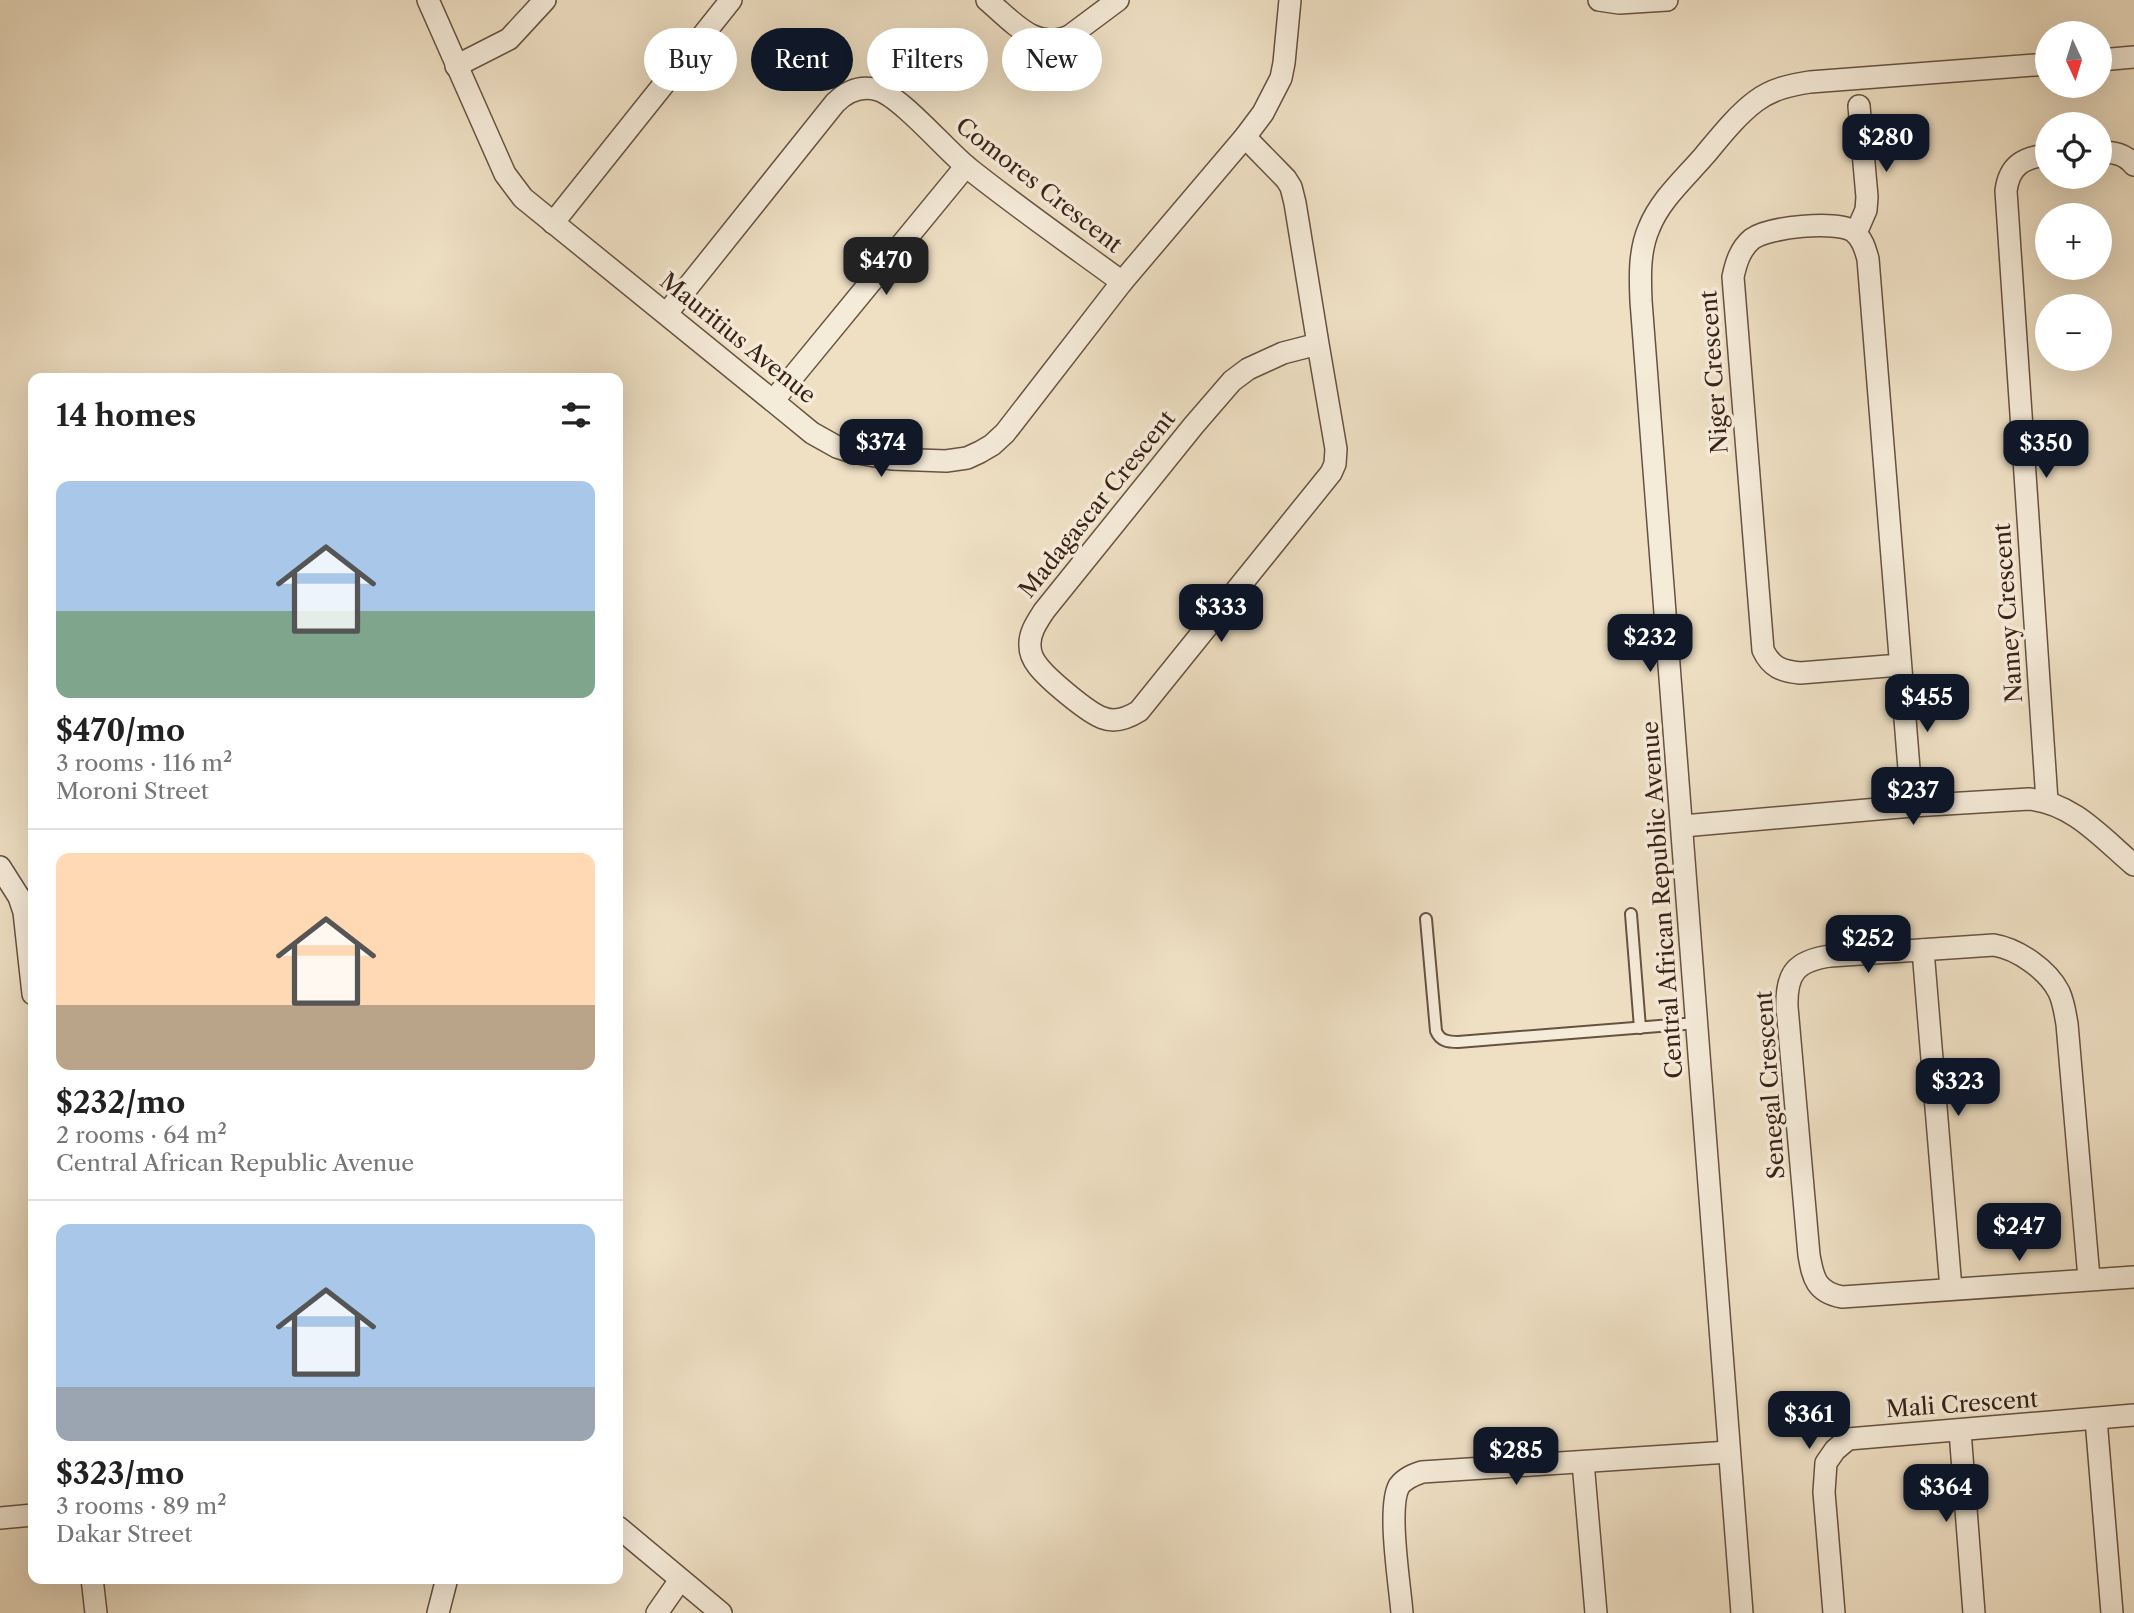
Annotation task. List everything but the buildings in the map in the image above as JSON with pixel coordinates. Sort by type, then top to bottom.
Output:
[{"type":"street","name":"Mauritius Avenue","points":[[428,0],[511,184],[523,198],[826,442],[852,452],[929,462],[967,458],[992,445],[1012,425],[1122,282],[1245,137],[1271,100],[1281,78],[1290,0]]},
{"type":"street","points":[[456,66],[509,39],[545,0]]},
{"type":"street","points":[[553,223],[731,0]]},
{"type":"street","points":[[986,0],[1042,41],[1071,35],[1118,0]]},
{"type":"street","points":[[1599,0],[1619,3],[1667,0]]},
{"type":"street","points":[[2112,59],[2134,57]]},
{"type":"street","name":"Central African Republic Avenue","points":[[1742,1613],[1641,302],[1642,257],[1648,228],[1664,202],[1739,116],[1755,102],[1786,86],[2035,65]]},
{"type":"street","name":"Comores Crescent","points":[[667,313],[835,103],[844,94],[860,89],[886,93],[893,98],[966,166],[1122,282]]},
{"type":"street","points":[[1859,106],[1867,197],[1866,210],[1856,233],[1863,242],[1868,259],[1912,806]]},
{"type":"street","name":"Madagascar Crescent","points":[[1245,137],[1286,179],[1295,203],[1336,449],[1335,464],[1331,474],[1139,711],[1122,720],[1103,718],[1091,712],[1049,678],[1036,663],[1030,645],[1035,625],[1232,381],[1248,369],[1283,353],[1318,344]]},
{"type":"street","points":[[2112,153],[2119,153],[2134,165]]},
{"type":"street","name":"Namey Crescent","points":[[2035,158],[2024,160],[2014,168],[2006,191],[2047,801]]},
{"type":"street","points":[[773,401],[966,166]]},
{"type":"street","name":"Niger Crescent","points":[[1856,233],[1840,226],[1827,225],[1767,232],[1748,243],[1735,265],[1733,290],[1761,642],[1772,666],[1787,672],[1900,665]]},
{"type":"street","points":[[1683,826],[1912,806],[2007,800],[2047,801],[2061,806],[2083,821],[2134,865]]},
{"type":"street","points":[[0,867],[24,887],[22,904],[28,942]]},
{"type":"street","name":"Senegal Crescent","points":[[2089,1278],[2067,1024],[2060,994],[2044,973],[2013,950],[1983,945],[1830,956],[1806,961],[1796,969],[1789,981],[1787,1007],[1809,1255],[1816,1283],[1832,1295],[1842,1297],[2134,1276]]},
{"type":"street","points":[[1923,950],[1951,1289]]},
{"type":"street","name":"Mali Crescent","points":[[1834,1613],[1824,1492],[1826,1463],[1835,1450],[1848,1439],[2134,1415]]},
{"type":"street","points":[[2096,1419],[2112,1613]]},
{"type":"street","points":[[1960,1431],[1973,1613]]},
{"type":"street","points":[[1402,1613],[1394,1512],[1397,1492],[1406,1479],[1422,1472],[1729,1452]]},
{"type":"street","points":[[1583,1462],[1596,1613]]},
{"type":"street","points":[[0,1518],[28,1515]]},
{"type":"street","points":[[623,1531],[721,1613]]},
{"type":"street","points":[[657,1613],[680,1580]]},
{"type":"street","points":[[93,1584],[96,1613]]},
{"type":"street","points":[[438,1613],[445,1584]]},
{"type":"lane","points":[[1630,914],[1640,1028]]},
{"type":"lane","points":[[1426,919],[1436,1031],[1443,1041],[1697,1023]]}]
